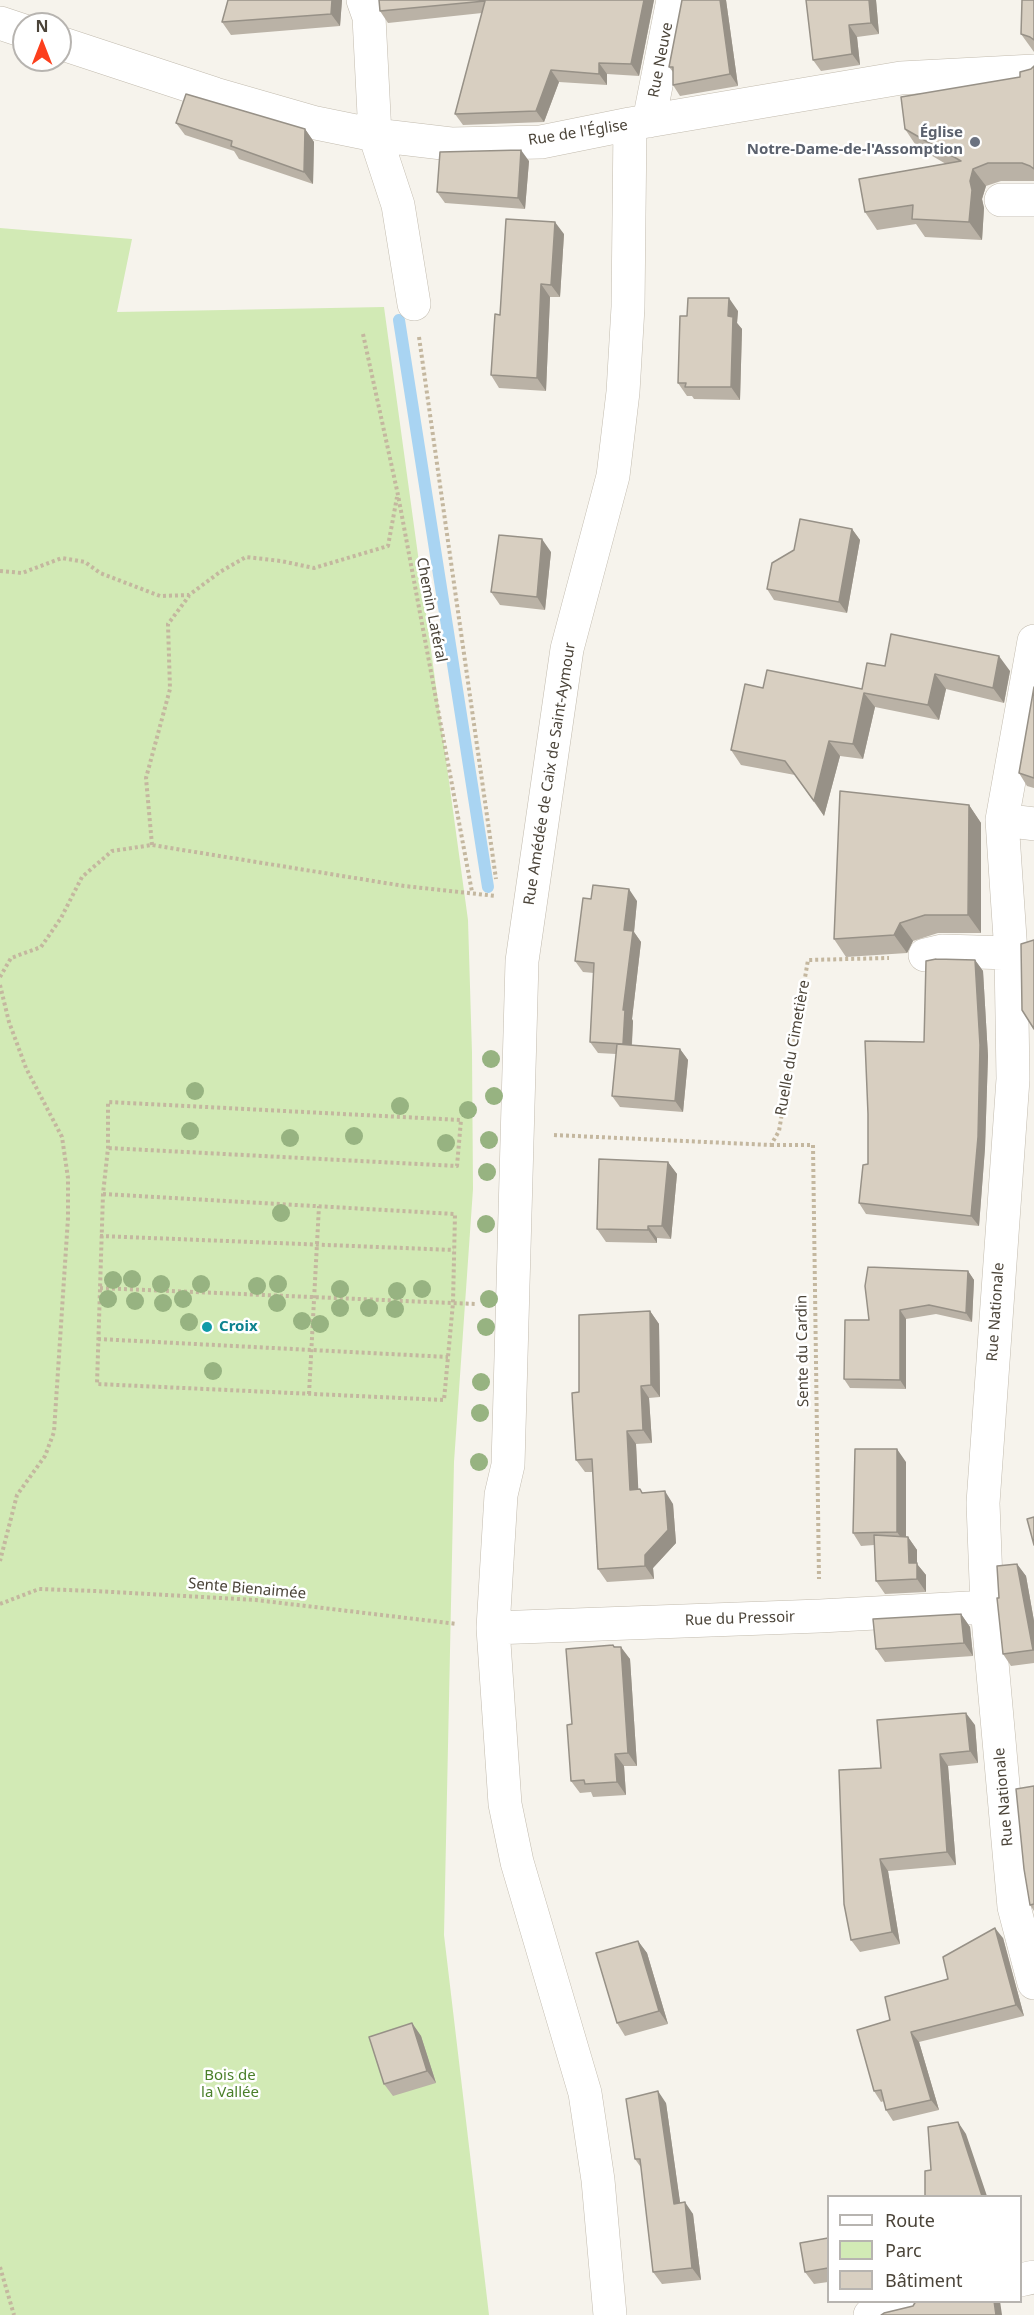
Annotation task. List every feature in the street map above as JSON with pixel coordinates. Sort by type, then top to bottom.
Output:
[{"type":"street","points":[[363,0],[369,17],[375,135],[398,205],[414,304]]},
{"type":"street","name":"Rue Neuve","points":[[640,122],[673,0]]},
{"type":"street","name":"Rue de l'Église","points":[[72,47],[248,104],[316,123],[375,135],[451,144],[541,142],[640,122],[901,78],[1034,71]]},
{"type":"street","name":"Rue Amédée de Caix de Saint-Aymour","points":[[610,2315],[598,2180],[585,2093],[517,1862],[505,1804],[493,1628],[501,1495],[508,1465],[522,961],[567,650],[613,476],[623,392],[640,122]]},
{"type":"street","points":[[1001,200],[1034,200]]},
{"type":"street","name":"Rue Nationale","points":[[1034,641],[1002,820],[1011,953],[1023,1011],[1023,1082],[983,1503],[987,1607],[1014,1907],[1034,1983]]},
{"type":"street","points":[[1002,820],[1034,824]]},
{"type":"street","points":[[925,955],[942,951],[1011,953]]},
{"type":"street","name":"Rue du Pressoir","points":[[493,1628],[820,1616],[987,1607]]},
{"type":"street","points":[[870,2315],[885,2306],[899,2303]]},
{"type":"path","points":[[0,977],[11,958],[41,947],[61,918],[82,877],[112,851],[152,845],[404,886],[500,897],[493,866],[414,304]]},
{"type":"path","name":"Chemin Latéral","points":[[363,334],[398,495],[472,892]]},
{"type":"path","points":[[152,845],[146,778],[170,689],[168,624],[189,595],[220,572],[246,557],[314,568],[388,546],[398,495]]},
{"type":"path","points":[[0,571],[22,573],[62,558],[85,562],[100,573],[160,596],[189,595]]},
{"type":"path","name":"Ruelle du Cimetière","points":[[771,1145],[779,1131],[808,960],[925,955]]},
{"type":"path","points":[[0,985],[9,1022],[26,1068],[62,1137],[68,1178],[68,1218],[54,1432],[45,1456],[16,1495],[0,1561]]},
{"type":"path","points":[[103,1194],[455,1214],[453,1303],[444,1400],[97,1384],[100,1236],[103,1194],[108,1148],[108,1102],[461,1120],[457,1166],[108,1148]]},
{"type":"path","points":[[578,1136],[771,1145]]},
{"type":"path","name":"Sente du Cardin","points":[[771,1145],[813,1145],[819,1586]]},
{"type":"path","points":[[309,1394],[316,1298],[319,1206]]},
{"type":"path","points":[[100,1236],[454,1250]]},
{"type":"path","points":[[100,1288],[513,1306]]},
{"type":"path","points":[[98,1339],[448,1357]]},
{"type":"path","name":"Sente Bienaimée","points":[[0,1604],[39,1589],[95,1591],[256,1600],[493,1628]]},
{"type":"path","points":[[0,2267],[14,2315]]},
{"type":"green space","name":"Bois de la Vallée","points":[[0,228],[132,239],[117,312],[384,307],[468,920],[473,1189],[454,1462],[444,1935],[489,2315],[0,2315]]},
{"type":"building","points":[[228,0],[332,0],[331,14],[222,22]]},
{"type":"building","points":[[379,0],[644,0],[631,64],[599,63],[599,74],[551,70],[536,111],[455,114],[485,1],[380,11]]},
{"type":"building","points":[[682,0],[720,0],[730,74],[673,85],[673,67],[669,67]]},
{"type":"building","points":[[806,0],[869,0],[871,23],[849,25],[852,54],[813,60]]},
{"type":"building","points":[[1022,0],[1034,0],[1034,40],[1021,34]]},
{"type":"building","points":[[1034,66],[1034,169],[1022,163],[988,163],[973,169],[970,181],[972,190],[969,222],[912,219],[913,205],[865,212],[859,179],[961,161],[905,129],[901,97],[1020,77],[1020,72]]},
{"type":"building","points":[[186,94],[305,129],[304,172],[231,146],[232,141],[176,123]]},
{"type":"building","points":[[521,150],[518,198],[437,192],[440,152]]},
{"type":"building","points":[[506,219],[555,222],[551,285],[541,284],[537,378],[491,375],[495,314],[500,315]]},
{"type":"building","points":[[688,298],[729,298],[728,316],[733,317],[731,387],[685,387],[686,383],[678,383],[680,316],[687,316]]},
{"type":"building","points":[[800,519],[852,529],[839,602],[767,589],[772,563],[794,550]]},
{"type":"building","points":[[499,535],[542,539],[537,597],[491,592]]},
{"type":"building","points":[[891,634],[999,656],[993,688],[935,674],[928,705],[864,693],[853,744],[829,741],[814,801],[785,761],[731,750],[745,684],[763,688],[767,670],[862,689],[867,663],[885,666]]},
{"type":"building","points":[[1034,687],[1034,778],[1019,773]]},
{"type":"building","points":[[840,791],[969,805],[968,915],[925,915],[900,923],[894,935],[834,939]]},
{"type":"building","points":[[593,885],[629,889],[624,930],[633,931],[623,1010],[625,1010],[623,1044],[590,1042],[594,963],[575,961],[583,898],[591,899]]},
{"type":"building","points":[[1034,940],[1034,1029],[1022,1010],[1021,944]]},
{"type":"building","points":[[975,960],[980,1045],[978,1137],[971,1216],[859,1203],[863,1165],[868,1164],[865,1041],[924,1042],[926,961]]},
{"type":"building","points":[[617,1044],[680,1049],[675,1101],[612,1096]]},
{"type":"building","points":[[599,1159],[668,1162],[662,1226],[648,1226],[648,1230],[597,1229]]},
{"type":"building","points":[[868,1267],[968,1271],[966,1313],[929,1305],[900,1310],[900,1380],[844,1379],[845,1320],[869,1320],[865,1286]]},
{"type":"building","points":[[650,1311],[651,1385],[641,1386],[643,1430],[627,1431],[630,1490],[640,1489],[642,1493],[665,1491],[668,1530],[645,1555],[645,1566],[598,1569],[592,1459],[576,1460],[572,1393],[579,1392],[579,1315]]},
{"type":"building","points":[[855,1449],[897,1449],[897,1532],[853,1533]]},
{"type":"building","points":[[1034,1517],[1034,1545],[1027,1519]]},
{"type":"building","points":[[874,1535],[908,1537],[909,1563],[917,1563],[917,1579],[876,1581]]},
{"type":"building","points":[[1017,1564],[1033,1650],[1003,1654],[997,1598],[999,1598],[997,1566]]},
{"type":"building","points":[[961,1614],[964,1643],[876,1649],[873,1619]]},
{"type":"building","points":[[613,1645],[621,1647],[628,1753],[615,1754],[617,1782],[585,1784],[584,1780],[571,1781],[567,1725],[572,1724],[566,1649]]},
{"type":"building","points":[[966,1713],[970,1751],[940,1754],[947,1852],[880,1859],[892,1932],[851,1940],[844,1904],[839,1770],[881,1768],[877,1720]]},
{"type":"building","points":[[1034,1786],[1034,1904],[1030,1905],[1016,1789]]},
{"type":"building","points":[[995,1928],[1016,2005],[911,2032],[931,2100],[886,2110],[881,2090],[874,2091],[857,2030],[890,2020],[885,1997],[948,1979],[943,1957]]},
{"type":"building","points":[[638,1941],[659,2011],[617,2023],[596,1953]]},
{"type":"building","points":[[412,2023],[427,2071],[384,2084],[369,2037]]},
{"type":"building","points":[[658,2091],[674,2204],[685,2202],[692,2268],[653,2272],[640,2159],[635,2159],[626,2099]]},
{"type":"building","points":[[958,2122],[982,2195],[925,2195],[925,2171],[931,2170],[928,2127]]},
{"type":"building","points":[[827,2238],[827,2268],[805,2272],[800,2243]]},
{"type":"building","points":[[915,2303],[994,2303],[996,2315],[881,2315],[913,2306]]},
{"type":"waterway","points":[[399,320],[488,887]]},
{"type":"place","name":"Église Notre-Dame-de-l'Assomption","points":[[975,142]]},
{"type":"place","name":"Croix","points":[[207,1327]]}]
